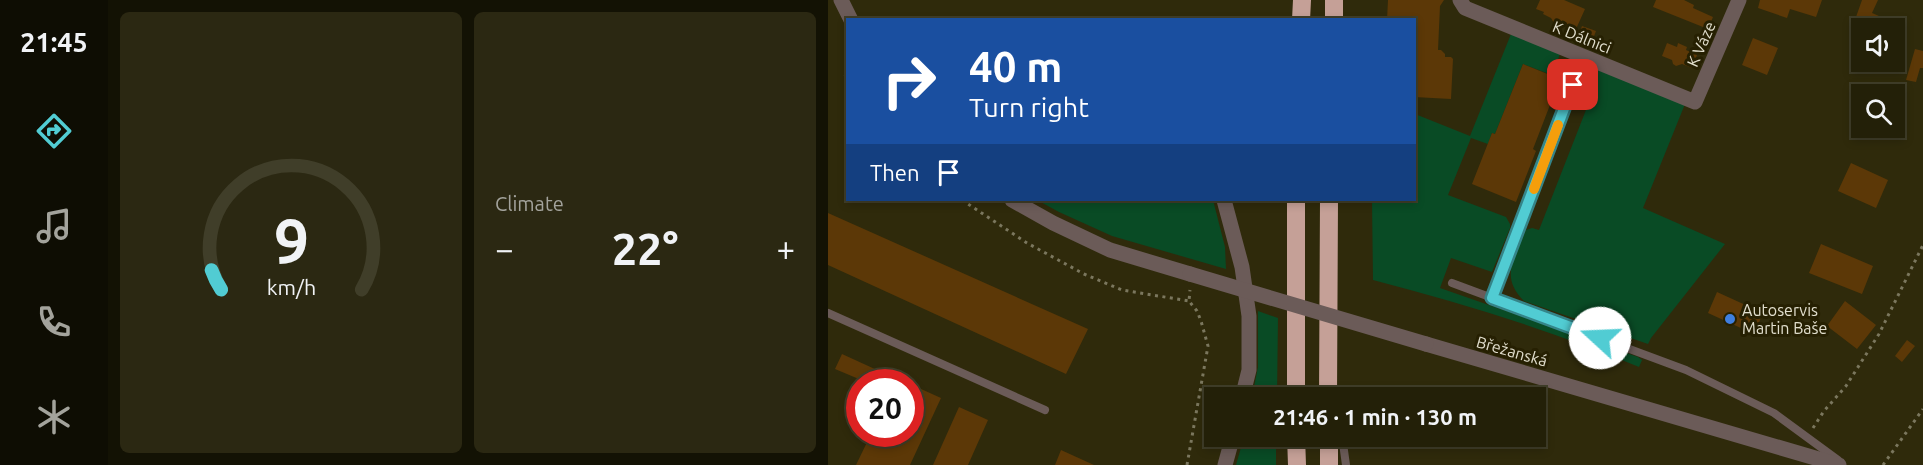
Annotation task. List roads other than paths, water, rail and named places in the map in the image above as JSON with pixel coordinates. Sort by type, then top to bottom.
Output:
[{"type":"highway","points":[[1301,18],[1302,0]]},
{"type":"highway","points":[[1334,0],[1334,18]]},
{"type":"highway","points":[[1296,201],[1296,387]]},
{"type":"highway","points":[[1328,387],[1329,201]]},
{"type":"highway","points":[[1295,465],[1296,447]]},
{"type":"highway","points":[[1329,447],[1329,465]]},
{"type":"street","points":[[841,0],[850,18]]},
{"type":"street","name":"K Dálnici","points":[[1460,0],[1465,8],[1695,102]]},
{"type":"street","name":"K Váze","points":[[1695,102],[1739,0]]},
{"type":"street","name":"Břežanská","points":[[1014,201],[1053,223],[1110,250],[1839,465]]},
{"type":"street","points":[[1224,201],[1242,267],[1249,316],[1250,370],[1245,387]]},
{"type":"street","points":[[1226,465],[1230,447]]},
{"type":"lane","points":[[1492,298],[1573,85]]},
{"type":"lane","points":[[1452,283],[1686,370],[1774,412],[1845,465]]},
{"type":"lane","points":[[828,313],[1046,410]]},
{"type":"lane","points":[[1328,334],[1335,387]]},
{"type":"lane","points":[[1344,447],[1346,465]]},
{"type":"place","name":"Autoservis Martin Baše","points":[[1730,319]]}]
